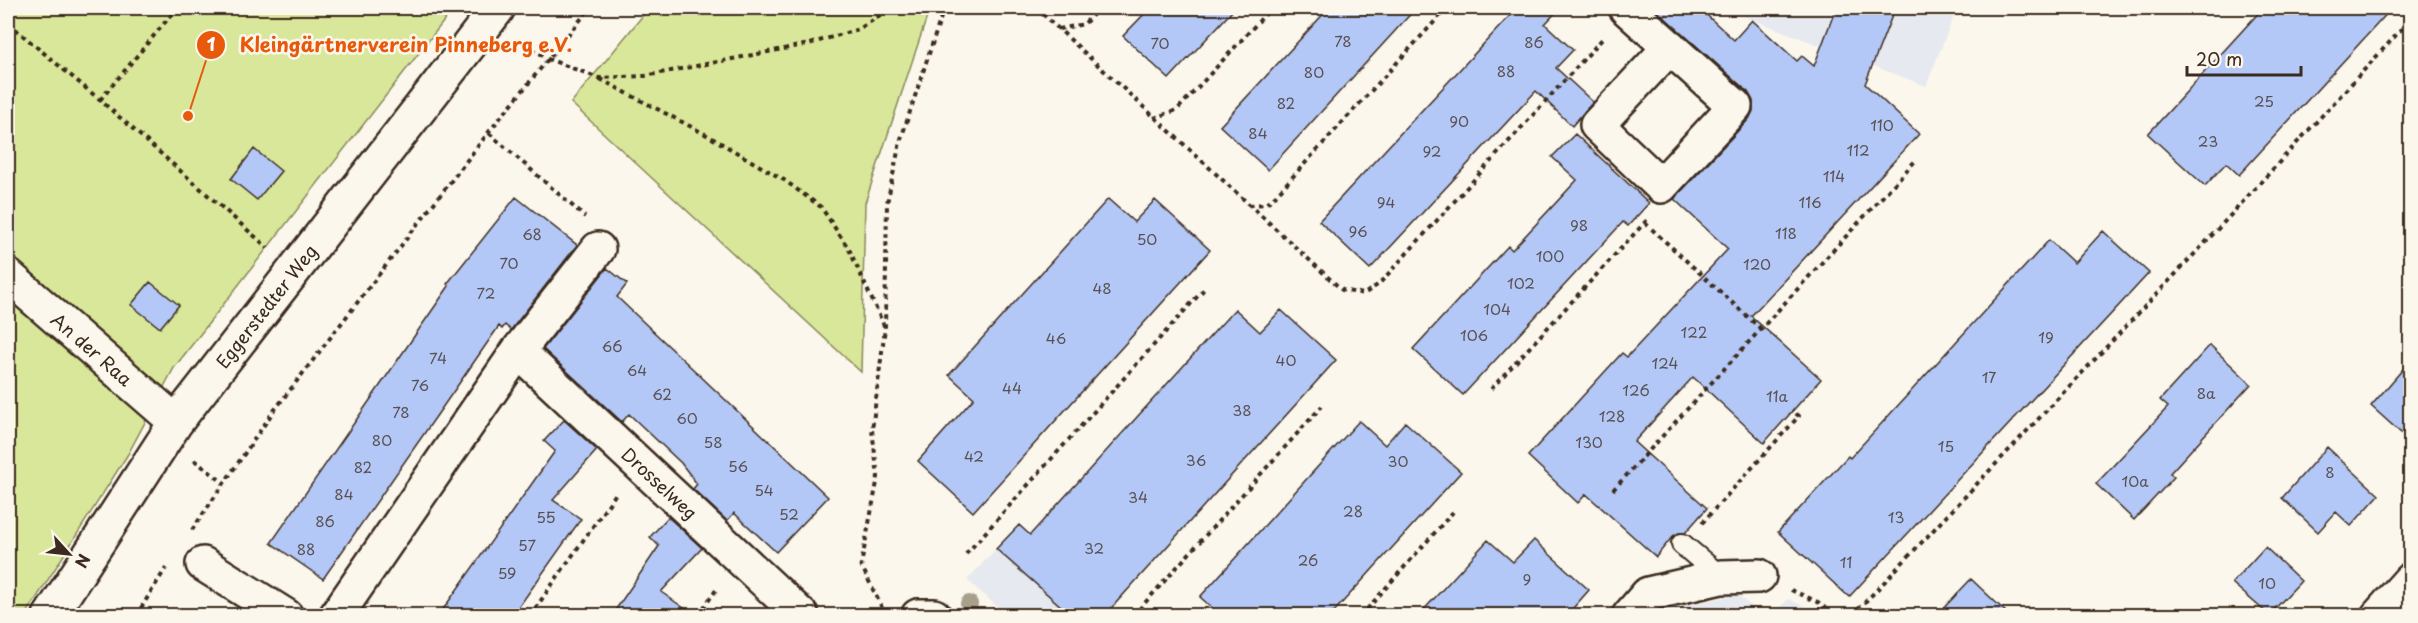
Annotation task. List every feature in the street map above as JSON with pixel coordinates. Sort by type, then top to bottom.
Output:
[{"type":"street","points":[[1627,9],[1670,47],[1735,106],[1661,186],[1597,125],[1670,47]]},
{"type":"street","name":"Eggerstedter Weg","points":[[50,615],[176,422],[493,14]]},
{"type":"street","points":[[336,615],[518,351],[598,249]]},
{"type":"street","name":"An der Raa","points":[[8,276],[176,422]]},
{"type":"street","name":"Drosselweg","points":[[518,351],[802,615]]},
{"type":"street","points":[[194,551],[286,615]]},
{"type":"street","points":[[1629,615],[1648,594],[1721,577],[1759,576]]},
{"type":"street","points":[[2378,615],[2410,580]]},
{"type":"street","points":[[918,615],[934,615]]},
{"type":"lane","points":[[1682,544],[1721,577]]},
{"type":"path","points":[[100,100],[177,8]]},
{"type":"path","points":[[194,551],[273,412],[488,133],[590,8]]},
{"type":"path","points":[[599,78],[645,76],[809,44],[859,29],[892,8]]},
{"type":"path","points":[[886,615],[861,565],[878,477],[872,430],[885,328],[887,203],[903,132],[944,8]]},
{"type":"path","points":[[1036,8],[1342,290],[1364,294],[1379,284],[1627,9]]},
{"type":"path","points":[[1059,29],[1084,24],[1099,8]]},
{"type":"path","points":[[1154,118],[1177,110],[1271,8]]},
{"type":"path","points":[[1248,205],[1266,204],[1276,195],[1447,8]]},
{"type":"path","points":[[493,14],[548,59],[599,78],[755,163],[784,180],[821,207],[849,249],[885,328]]},
{"type":"path","points":[[1852,615],[2195,254],[2410,20]]},
{"type":"path","points":[[8,23],[100,100],[258,241],[294,269]]},
{"type":"path","points":[[488,133],[594,225],[598,249]]},
{"type":"path","points":[[1612,490],[1917,159]]},
{"type":"path","points":[[1491,388],[1664,202],[1661,186]]},
{"type":"path","points":[[1645,222],[1761,329]]},
{"type":"path","points":[[966,554],[1205,288]]},
{"type":"path","points":[[1133,615],[1322,406]]},
{"type":"path","points":[[1682,544],[1799,416],[1793,411]]},
{"type":"path","points":[[530,615],[638,462]]},
{"type":"path","points":[[1361,615],[1453,512]]},
{"type":"path","points":[[136,615],[167,567]]},
{"type":"path","points":[[1759,576],[1818,602],[1834,615]]},
{"type":"shaded area","points":[[1741,8],[1957,8],[1926,86],[1738,14]]},
{"type":"shaded area","points":[[996,549],[1071,615],[1007,615],[967,580]]},
{"type":"shaded area","points":[[1737,594],[1761,615],[1672,615],[1666,610]]},
{"type":"shaded area","points":[[1788,599],[1815,611],[1811,615],[1772,615]]},
{"type":"green space","points":[[8,8],[454,8],[174,368],[128,454],[25,616],[8,615]]},
{"type":"green space","points":[[649,8],[930,8],[865,203],[861,372],[571,103]]},
{"type":"building","points":[[1150,8],[1235,8],[1169,79],[1123,36]]},
{"type":"building","points":[[1329,8],[1416,8],[1268,170],[1220,126]]},
{"type":"building","points":[[1517,8],[1560,8],[1545,24],[1573,50],[1556,68],[1593,102],[1572,126],[1536,91],[1370,269],[1319,221]]},
{"type":"building","points":[[1654,8],[1699,8],[1734,40],[1752,20],[1797,61],[1802,56],[1814,66],[1836,8],[1895,8],[1865,84],[1919,134],[1751,316],[1821,379],[1764,443],[1693,377],[1634,442],[1707,508],[1685,533],[1673,536],[1656,557],[1586,494],[1578,503],[1528,456],[1622,353],[1627,357],[1728,249],[1674,199],[1749,119],[1753,111],[1753,101],[1748,92]]},
{"type":"building","points":[[2263,8],[2392,8],[2239,175],[2226,163],[2205,186],[2148,134]]},
{"type":"building","points":[[1575,134],[1649,203],[1628,226],[1623,222],[1463,395],[1413,349],[1508,246],[1512,250],[1577,180],[1552,157]]},
{"type":"building","points":[[254,149],[281,171],[257,200],[231,179]]},
{"type":"building","points":[[516,197],[577,245],[511,330],[505,325],[502,329],[499,326],[323,579],[271,543],[449,286],[447,284]]},
{"type":"building","points":[[1108,199],[1134,222],[1155,200],[1210,250],[973,512],[918,461],[974,398],[949,375]]},
{"type":"building","points":[[2103,231],[2149,273],[1849,597],[1778,532],[1848,456],[1850,458],[2049,240],[2074,263]]},
{"type":"building","points":[[607,268],[627,284],[617,297],[828,497],[776,552],[734,513],[727,521],[693,489],[697,484],[681,463],[629,414],[622,422],[543,349]]},
{"type":"building","points":[[150,282],[179,305],[160,328],[131,305]]},
{"type":"building","points":[[1235,309],[1260,332],[1281,310],[1336,360],[1105,615],[1071,615],[996,549],[1019,525],[1030,535]]},
{"type":"building","points":[[2210,345],[2251,384],[2170,473],[2174,477],[2134,520],[2096,484],[2168,407],[2160,400]]},
{"type":"building","points":[[2410,361],[2410,441],[2371,406]]},
{"type":"building","points":[[564,420],[597,450],[553,500],[581,519],[513,615],[439,615],[555,451],[544,441]]},
{"type":"building","points":[[1359,421],[1385,445],[1405,422],[1461,472],[1331,615],[1220,615],[1200,597]]},
{"type":"building","points":[[2327,447],[2379,495],[2351,526],[2336,512],[2318,532],[2282,498]]},
{"type":"building","points":[[668,517],[702,548],[661,592],[694,615],[612,615],[659,546],[650,537]]},
{"type":"building","points":[[1488,540],[1513,562],[1534,540],[1589,590],[1567,615],[1419,615]]},
{"type":"building","points":[[2265,547],[2301,581],[2269,615],[2232,583]]},
{"type":"building","points":[[1971,579],[2009,615],[1937,615]]},
{"type":"place","name":"Kleingärtnerverein Pinneberg e.V.","points":[[188,116]]}]
